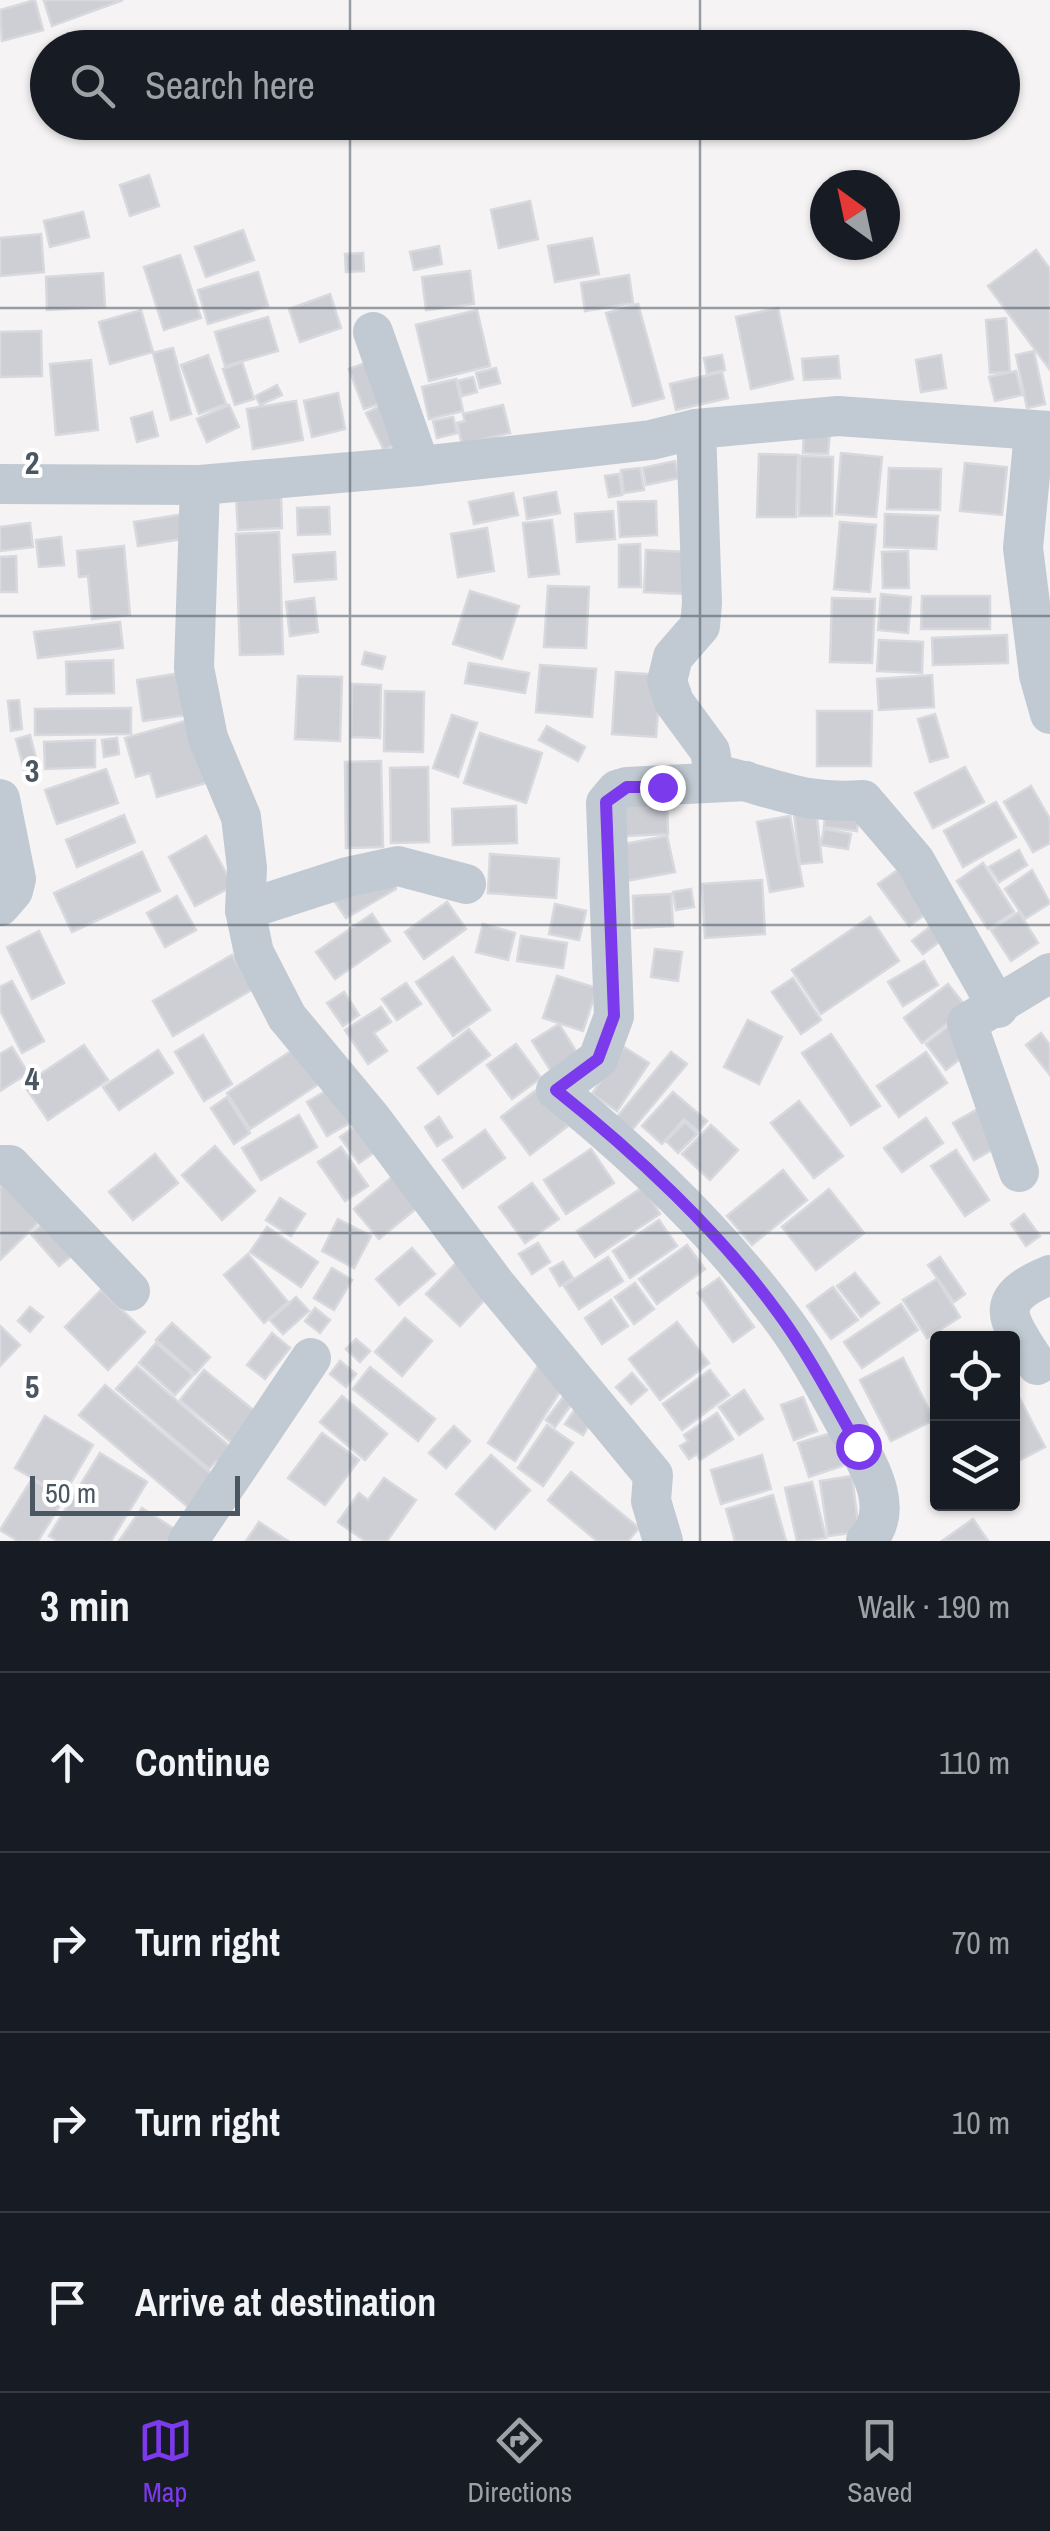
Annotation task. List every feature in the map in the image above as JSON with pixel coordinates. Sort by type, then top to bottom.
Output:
[{"type":"street","points":[[373,332],[420,466]]},
{"type":"street","points":[[0,484],[200,485],[420,466],[651,440],[696,429],[838,416],[1042,432],[1023,548],[1040,675],[1050,714]]},
{"type":"street","points":[[696,429],[700,626],[673,657],[667,681],[674,702],[710,751],[714,774],[810,801],[863,800],[915,860],[998,1008]]},
{"type":"street","points":[[200,485],[194,668],[208,738],[242,817],[247,868],[244,910],[254,953],[287,1017],[371,1118],[496,1286],[653,1475],[651,1501],[663,1541]]},
{"type":"street","points":[[746,781],[627,787],[606,802],[614,1016],[598,1059],[556,1090],[596,1118],[673,1194],[778,1312],[850,1431],[881,1500],[878,1521],[866,1541]]},
{"type":"street","points":[[0,798],[16,879],[14,891],[0,906]]},
{"type":"street","points":[[244,910],[347,877],[398,866],[466,884]]},
{"type":"street","points":[[1019,1172],[967,1024],[1050,972]]},
{"type":"street","points":[[0,1164],[10,1165],[130,1291]]},
{"type":"street","points":[[1037,1365],[1008,1320],[1010,1300],[1022,1287],[1050,1275]]},
{"type":"street","points":[[188,1541],[310,1358]]},
{"type":"building","points":[[35,0],[43,30],[30,30],[30,33],[2,41],[0,10]]},
{"type":"building","points":[[48,0],[123,0],[52,26],[44,1]]},
{"type":"building","points":[[149,175],[159,206],[130,216],[120,185]]},
{"type":"building","points":[[530,201],[538,239],[499,248],[491,210]]},
{"type":"building","points":[[83,212],[89,237],[50,247],[44,221]]},
{"type":"building","points":[[243,230],[254,260],[206,277],[195,247]]},
{"type":"building","points":[[41,234],[44,272],[0,276],[0,238]]},
{"type":"building","points":[[592,238],[599,274],[555,282],[548,246]]},
{"type":"building","points":[[439,246],[442,264],[414,270],[410,252]]},
{"type":"building","points":[[1036,250],[1050,269],[1050,370],[988,286]]},
{"type":"building","points":[[363,253],[364,271],[346,272],[345,254]]},
{"type":"building","points":[[180,255],[201,318],[164,330],[144,267]]},
{"type":"building","points":[[470,271],[474,304],[426,310],[422,277]]},
{"type":"building","points":[[258,272],[268,306],[208,324],[198,290]]},
{"type":"building","points":[[103,273],[105,307],[47,310],[46,277]]},
{"type":"building","points":[[629,275],[633,303],[585,311],[581,283]]},
{"type":"building","points":[[330,294],[341,328],[300,342],[289,309]]},
{"type":"building","points":[[638,304],[664,398],[633,406],[606,313]]},
{"type":"building","points":[[778,308],[793,379],[751,389],[736,317]]},
{"type":"building","points":[[141,310],[153,352],[110,364],[99,322]]},
{"type":"building","points":[[477,310],[490,366],[429,381],[416,325]]},
{"type":"building","points":[[268,317],[278,351],[225,366],[215,332]]},
{"type":"building","points":[[1006,318],[1010,372],[990,373],[986,320]]},
{"type":"building","points":[[41,331],[42,376],[0,377],[0,332]]},
{"type":"building","points":[[173,348],[191,414],[171,420],[153,353]]},
{"type":"building","points":[[1034,351],[1045,404],[1027,408],[1016,355]]},
{"type":"building","points":[[208,355],[226,404],[199,414],[181,365]]},
{"type":"building","points":[[722,355],[725,370],[707,374],[704,358]]},
{"type":"building","points":[[941,355],[946,388],[921,392],[916,360]]},
{"type":"building","points":[[838,356],[840,378],[804,380],[802,359]]},
{"type":"building","points":[[91,360],[98,430],[56,435],[50,364]]},
{"type":"building","points":[[373,360],[388,401],[364,409],[349,369]]},
{"type":"building","points":[[242,362],[254,399],[235,405],[223,369]]},
{"type":"building","points":[[496,368],[500,383],[480,388],[476,373]]},
{"type":"building","points":[[1016,371],[1022,395],[995,401],[989,377]]},
{"type":"building","points":[[722,372],[728,398],[676,410],[670,384]]},
{"type":"building","points":[[473,377],[477,392],[462,396],[458,381]]},
{"type":"building","points":[[456,379],[463,411],[429,419],[422,387]]},
{"type":"building","points":[[277,385],[282,395],[260,405],[256,396]]},
{"type":"building","points":[[338,393],[345,429],[312,437],[304,401]]},
{"type":"building","points":[[296,401],[303,440],[253,449],[247,409]]},
{"type":"building","points":[[384,404],[402,441],[384,450],[366,413]]},
{"type":"building","points":[[229,405],[239,427],[207,442],[197,419]]},
{"type":"building","points":[[503,405],[510,433],[462,444],[457,423],[465,421],[463,414]]},
{"type":"building","points":[[152,412],[158,436],[137,442],[131,418]]},
{"type":"building","points":[[453,417],[457,433],[437,438],[433,421]]},
{"type":"building","points":[[804,429],[830,431],[828,454],[803,453]]},
{"type":"building","points":[[841,453],[882,457],[876,517],[836,514]]},
{"type":"building","points":[[759,454],[798,455],[796,517],[757,517]]},
{"type":"building","points":[[800,456],[833,457],[832,516],[799,516]]},
{"type":"building","points":[[675,461],[679,478],[646,485],[643,468]]},
{"type":"building","points":[[965,463],[1007,467],[1002,515],[960,511]]},
{"type":"building","points":[[640,468],[644,490],[624,493],[621,470]]},
{"type":"building","points":[[889,468],[941,469],[940,510],[887,509]]},
{"type":"building","points":[[619,474],[622,495],[609,497],[605,476]]},
{"type":"building","points":[[556,492],[560,513],[527,519],[524,498]]},
{"type":"building","points":[[513,493],[518,515],[474,524],[469,502]]},
{"type":"building","points":[[281,495],[282,528],[238,530],[236,497]]},
{"type":"building","points":[[656,501],[657,535],[620,537],[618,502]]},
{"type":"building","points":[[329,507],[330,534],[298,535],[297,508]]},
{"type":"building","points":[[613,511],[615,539],[577,542],[575,514]]},
{"type":"building","points":[[185,514],[189,538],[138,546],[134,522]]},
{"type":"building","points":[[885,514],[938,516],[936,549],[884,547]]},
{"type":"building","points":[[552,520],[559,574],[529,577],[523,523]]},
{"type":"building","points":[[840,522],[876,525],[870,592],[834,589]]},
{"type":"building","points":[[30,523],[33,547],[0,551],[0,527]]},
{"type":"building","points":[[487,528],[494,571],[458,577],[451,534]]},
{"type":"building","points":[[279,532],[283,654],[240,655],[236,534]]},
{"type":"building","points":[[61,537],[64,565],[39,567],[36,540]]},
{"type":"building","points":[[640,544],[641,587],[619,587],[619,545]]},
{"type":"building","points":[[124,546],[130,615],[92,619],[88,576],[79,577],[77,551]]},
{"type":"building","points":[[646,550],[687,552],[684,594],[644,592]]},
{"type":"building","points":[[908,551],[909,588],[883,588],[882,552]]},
{"type":"building","points":[[335,552],[336,579],[295,582],[293,555]]},
{"type":"building","points":[[16,556],[17,592],[0,592],[0,557]]},
{"type":"building","points":[[548,586],[589,587],[586,648],[544,647]]},
{"type":"building","points":[[470,591],[519,606],[502,659],[453,644]]},
{"type":"building","points":[[881,594],[911,597],[908,633],[878,630]]},
{"type":"building","points":[[922,596],[990,596],[990,629],[921,629]]},
{"type":"building","points":[[314,598],[318,632],[290,636],[286,602]]},
{"type":"building","points":[[832,598],[875,599],[872,663],[830,662]]},
{"type":"building","points":[[120,622],[123,648],[38,658],[34,632]]},
{"type":"building","points":[[1007,635],[1008,663],[933,665],[932,638]]},
{"type":"building","points":[[879,640],[923,642],[922,673],[877,671]]},
{"type":"building","points":[[365,652],[385,657],[382,669],[362,664]]},
{"type":"building","points":[[113,660],[114,693],[67,694],[66,662]]},
{"type":"building","points":[[469,663],[529,673],[525,693],[465,683]]},
{"type":"building","points":[[540,665],[596,669],[592,717],[536,712]]},
{"type":"building","points":[[616,672],[661,675],[656,737],[612,734]]},
{"type":"building","points":[[181,673],[187,715],[143,721],[137,680]]},
{"type":"building","points":[[932,675],[934,707],[879,710],[877,679]]},
{"type":"building","points":[[298,676],[342,677],[340,741],[295,739]]},
{"type":"building","points":[[352,684],[381,685],[380,738],[351,737]]},
{"type":"building","points":[[385,691],[424,692],[423,752],[384,751]]},
{"type":"building","points":[[19,700],[22,729],[11,731],[8,701]]},
{"type":"building","points":[[131,708],[131,734],[35,735],[35,709]]},
{"type":"building","points":[[817,711],[872,711],[871,766],[817,766]]},
{"type":"building","points":[[935,714],[948,757],[930,762],[918,719]]},
{"type":"building","points":[[452,715],[477,723],[458,777],[433,768]]},
{"type":"building","points":[[199,717],[209,782],[157,797],[150,773],[136,777],[125,738]]},
{"type":"building","points":[[547,726],[585,747],[578,761],[539,740]]},
{"type":"building","points":[[480,733],[542,753],[526,803],[464,783]]},
{"type":"building","points":[[30,735],[39,770],[25,773],[16,739]]},
{"type":"building","points":[[117,738],[119,754],[104,757],[102,740]]},
{"type":"building","points":[[95,740],[95,767],[45,769],[44,742]]},
{"type":"building","points":[[381,761],[383,847],[346,848],[345,762]]},
{"type":"building","points":[[428,767],[429,842],[391,843],[390,768]]},
{"type":"building","points":[[965,767],[984,802],[933,828],[915,793]]},
{"type":"building","points":[[106,769],[118,803],[57,824],[45,790]]},
{"type":"building","points":[[1031,786],[1050,819],[1050,843],[1033,852],[1004,802]]},
{"type":"building","points":[[667,796],[668,834],[625,836],[623,798]]},
{"type":"building","points":[[996,802],[1016,837],[963,867],[944,831]]},
{"type":"building","points":[[516,806],[517,843],[453,845],[452,809]]},
{"type":"building","points":[[826,808],[859,812],[857,831],[824,827]]},
{"type":"building","points":[[816,810],[822,862],[800,864],[794,813]]},
{"type":"building","points":[[124,815],[135,842],[77,867],[66,840]]},
{"type":"building","points":[[790,816],[803,886],[770,892],[757,822]]},
{"type":"building","points":[[824,829],[851,834],[848,849],[821,845]]},
{"type":"building","points":[[206,836],[233,886],[195,906],[169,857]]},
{"type":"building","points":[[667,836],[675,872],[626,881],[619,845]]},
{"type":"building","points":[[1019,850],[1027,865],[999,882],[989,867]]},
{"type":"building","points":[[142,852],[160,891],[72,932],[54,893]]},
{"type":"building","points":[[490,854],[559,859],[556,898],[488,893]]},
{"type":"building","points":[[983,863],[1014,912],[988,929],[957,881]]},
{"type":"building","points":[[899,869],[930,911],[909,926],[878,884]]},
{"type":"building","points":[[1032,870],[1050,903],[1025,919],[1005,889]]},
{"type":"building","points":[[391,873],[396,889],[346,918],[329,893]]},
{"type":"building","points":[[762,880],[765,934],[705,938],[702,884]]},
{"type":"building","points":[[691,889],[694,907],[676,910],[673,892]]},
{"type":"building","points":[[671,894],[673,926],[634,928],[633,896]]},
{"type":"building","points":[[177,896],[196,930],[165,947],[147,913]]},
{"type":"building","points":[[447,902],[466,929],[424,959],[405,932]]},
{"type":"building","points":[[555,904],[586,911],[579,940],[549,934]]},
{"type":"building","points":[[1019,912],[1038,943],[1011,961],[991,930]]},
{"type":"building","points":[[372,914],[390,941],[335,979],[316,952]]},
{"type":"building","points":[[870,917],[899,961],[821,1014],[792,970]]},
{"type":"building","points":[[936,922],[947,936],[923,954],[912,941]]},
{"type":"building","points":[[483,924],[515,933],[508,960],[476,952]]},
{"type":"building","points":[[39,931],[64,983],[32,999],[7,947]]},
{"type":"building","points":[[521,936],[567,943],[563,968],[517,961]]},
{"type":"building","points":[[655,949],[682,952],[678,981],[651,977]]},
{"type":"building","points":[[232,955],[253,989],[173,1036],[153,1001]]},
{"type":"building","points":[[453,957],[490,1010],[453,1036],[416,982]]},
{"type":"building","points":[[924,961],[938,985],[903,1006],[888,982]]},
{"type":"building","points":[[557,976],[597,988],[583,1031],[543,1018]]},
{"type":"building","points":[[793,978],[821,1020],[801,1034],[772,992]]},
{"type":"building","points":[[12,981],[44,1041],[22,1053],[0,1010],[0,987]]},
{"type":"building","points":[[406,983],[421,1004],[397,1020],[382,999]]},
{"type":"building","points":[[948,984],[967,1008],[922,1043],[904,1018]]},
{"type":"building","points":[[344,992],[359,1015],[343,1026],[327,1003]]},
{"type":"building","points":[[381,1007],[391,1022],[374,1033],[387,1051],[368,1064],[345,1030]]},
{"type":"building","points":[[748,1020],[782,1037],[759,1084],[724,1067]]},
{"type":"building","points":[[559,1024],[586,1067],[559,1084],[532,1041]]},
{"type":"building","points":[[951,1024],[971,1050],[946,1070],[926,1044]]},
{"type":"building","points":[[469,1029],[490,1055],[438,1094],[418,1068]]},
{"type":"building","points":[[1041,1033],[1050,1045],[1050,1075],[1026,1045]]},
{"type":"building","points":[[831,1034],[880,1106],[851,1125],[802,1053]]},
{"type":"building","points":[[203,1035],[232,1084],[204,1101],[175,1052]]},
{"type":"building","points":[[305,1042],[328,1078],[250,1129],[227,1093]]},
{"type":"building","points":[[516,1044],[541,1078],[512,1099],[487,1065]]},
{"type":"building","points":[[84,1045],[108,1080],[48,1120],[24,1085]]},
{"type":"building","points":[[12,1047],[28,1073],[0,1091],[0,1054]]},
{"type":"building","points":[[624,1047],[649,1063],[617,1111],[592,1094]]},
{"type":"building","points":[[158,1050],[173,1073],[119,1110],[103,1087]]},
{"type":"building","points":[[671,1052],[687,1064],[631,1131],[616,1118]]},
{"type":"building","points":[[926,1052],[947,1083],[899,1117],[877,1086]]},
{"type":"building","points":[[333,1087],[353,1121],[327,1136],[307,1102]]},
{"type":"building","points":[[539,1088],[568,1126],[530,1155],[501,1117]]},
{"type":"building","points":[[673,1092],[707,1121],[698,1131],[684,1119],[662,1144],[642,1126]]},
{"type":"building","points":[[227,1097],[250,1133],[234,1144],[211,1108]]},
{"type":"building","points":[[799,1101],[843,1156],[814,1178],[771,1123]]},
{"type":"building","points":[[985,1105],[1006,1142],[974,1160],[953,1123]]},
{"type":"building","points":[[299,1115],[317,1147],[261,1180],[242,1148]]},
{"type":"building","points":[[439,1117],[452,1137],[437,1146],[425,1127]]},
{"type":"building","points":[[926,1118],[943,1143],[902,1172],[884,1148]]},
{"type":"building","points":[[363,1121],[382,1147],[359,1163],[340,1137]]},
{"type":"building","points":[[685,1122],[697,1134],[678,1153],[666,1141]]},
{"type":"building","points":[[711,1125],[738,1150],[710,1180],[682,1154]]},
{"type":"building","points":[[485,1130],[505,1158],[463,1188],[443,1160]]},
{"type":"building","points":[[215,1146],[255,1191],[222,1220],[182,1175]]},
{"type":"building","points":[[341,1147],[368,1186],[345,1201],[318,1162]]},
{"type":"building","points":[[591,1149],[614,1183],[566,1214],[544,1180]]},
{"type":"building","points":[[956,1150],[989,1200],[965,1216],[931,1166]]},
{"type":"building","points":[[155,1154],[178,1183],[133,1220],[109,1192]]},
{"type":"building","points":[[783,1170],[807,1200],[752,1245],[727,1216]]},
{"type":"building","points":[[392,1177],[418,1207],[379,1239],[354,1209]]},
{"type":"building","points":[[0,1182],[40,1221],[0,1260]]},
{"type":"building","points":[[532,1183],[559,1219],[525,1243],[499,1207]]},
{"type":"building","points":[[643,1187],[660,1214],[595,1257],[577,1231]]},
{"type":"building","points":[[829,1189],[864,1233],[816,1270],[782,1227]]},
{"type":"building","points":[[280,1198],[305,1214],[291,1236],[266,1220]]},
{"type":"building","points":[[1024,1214],[1040,1236],[1026,1246],[1011,1224]]},
{"type":"building","points":[[52,1215],[81,1248],[59,1266],[31,1234]]},
{"type":"building","points":[[338,1219],[371,1236],[354,1268],[322,1251]]},
{"type":"building","points":[[659,1220],[677,1246],[630,1278],[613,1251]]},
{"type":"building","points":[[267,1227],[318,1262],[301,1287],[250,1252]]},
{"type":"building","points":[[538,1243],[550,1262],[532,1274],[519,1254]]},
{"type":"building","points":[[687,1245],[705,1269],[657,1304],[639,1279]]},
{"type":"building","points":[[412,1248],[435,1274],[399,1305],[376,1279]]},
{"type":"building","points":[[248,1254],[288,1302],[264,1323],[224,1275]]},
{"type":"building","points":[[608,1257],[623,1281],[579,1309],[564,1286]]},
{"type":"building","points":[[940,1257],[965,1294],[954,1302],[928,1265]]},
{"type":"building","points":[[460,1259],[493,1291],[460,1326],[426,1294]]},
{"type":"building","points":[[563,1262],[573,1278],[560,1286],[550,1269]]},
{"type":"building","points":[[332,1268],[352,1280],[334,1310],[314,1298]]},
{"type":"building","points":[[855,1273],[879,1303],[861,1317],[837,1286]]},
{"type":"building","points":[[719,1278],[754,1327],[733,1342],[698,1293]]},
{"type":"building","points":[[937,1279],[960,1317],[938,1331],[930,1331],[927,1338],[903,1300]]},
{"type":"building","points":[[635,1283],[654,1309],[634,1324],[615,1297]]},
{"type":"building","points":[[833,1287],[858,1320],[831,1339],[807,1306]]},
{"type":"building","points":[[101,1290],[145,1332],[108,1370],[65,1327]]},
{"type":"building","points":[[296,1297],[309,1311],[283,1334],[270,1320]]},
{"type":"building","points":[[611,1300],[628,1326],[602,1344],[585,1318]]},
{"type":"building","points":[[901,1304],[918,1330],[862,1368],[844,1342]]},
{"type":"building","points":[[30,1307],[43,1317],[30,1332],[18,1321]]},
{"type":"building","points":[[315,1308],[330,1320],[320,1333],[305,1321]]},
{"type":"building","points":[[405,1318],[432,1341],[402,1376],[375,1352]]},
{"type":"building","points":[[677,1322],[709,1363],[660,1400],[629,1359]]},
{"type":"building","points":[[172,1323],[210,1357],[195,1374],[156,1340]]},
{"type":"building","points":[[0,1326],[20,1345],[0,1366]]},
{"type":"building","points":[[272,1333],[290,1348],[265,1379],[247,1365]]},
{"type":"building","points":[[356,1339],[370,1351],[360,1362],[346,1349]]},
{"type":"building","points":[[156,1343],[193,1375],[175,1395],[139,1363]]},
{"type":"building","points":[[903,1358],[930,1412],[930,1422],[891,1441],[860,1380]]},
{"type":"building","points":[[340,1361],[356,1374],[346,1387],[330,1374]]},
{"type":"building","points":[[137,1366],[236,1452],[223,1467],[216,1461],[209,1469],[116,1389]]},
{"type":"building","points":[[538,1366],[565,1384],[515,1461],[488,1443]]},
{"type":"building","points":[[370,1367],[435,1419],[418,1441],[353,1389]]},
{"type":"building","points":[[204,1370],[257,1413],[232,1443],[180,1400]]},
{"type":"building","points":[[710,1370],[729,1395],[682,1430],[663,1404]]},
{"type":"building","points":[[632,1373],[647,1390],[631,1404],[616,1387]]},
{"type":"building","points":[[105,1385],[214,1476],[188,1507],[79,1415]]},
{"type":"building","points":[[744,1390],[763,1419],[739,1435],[719,1407]]},
{"type":"building","points":[[342,1396],[387,1434],[365,1460],[320,1422]]},
{"type":"building","points":[[564,1396],[573,1402],[555,1427],[546,1420]]},
{"type":"building","points":[[803,1397],[817,1431],[794,1440],[781,1405]]},
{"type":"building","points":[[1020,1399],[1045,1447],[1020,1460]]},
{"type":"building","points":[[579,1403],[596,1413],[583,1435],[565,1424]]},
{"type":"building","points":[[717,1413],[733,1439],[700,1460],[697,1454],[689,1459],[680,1446],[688,1441],[684,1435]]},
{"type":"building","points":[[45,1416],[93,1445],[63,1496],[15,1468]]},
{"type":"building","points":[[547,1425],[573,1443],[543,1486],[518,1468]]},
{"type":"building","points":[[454,1426],[470,1441],[446,1468],[429,1453]]},
{"type":"building","points":[[838,1431],[848,1464],[809,1477],[798,1443]]},
{"type":"building","points":[[322,1433],[359,1460],[325,1505],[288,1478]]},
{"type":"building","points":[[100,1453],[147,1482],[111,1541],[58,1541],[49,1536]]},
{"type":"building","points":[[491,1455],[530,1490],[495,1529],[456,1494]]},
{"type":"building","points":[[762,1455],[771,1489],[721,1504],[711,1470]]},
{"type":"building","points":[[571,1472],[639,1528],[628,1541],[597,1541],[548,1500]]},
{"type":"building","points":[[852,1476],[859,1532],[828,1536],[820,1481]]},
{"type":"building","points":[[384,1478],[416,1500],[387,1541],[365,1541],[338,1522],[359,1493],[368,1500]]},
{"type":"building","points":[[32,1479],[64,1499],[38,1541],[18,1541],[0,1530]]},
{"type":"building","points":[[812,1482],[826,1538],[797,1541],[785,1488]]},
{"type":"building","points":[[773,1495],[786,1541],[735,1541],[726,1509]]},
{"type":"building","points":[[142,1508],[185,1536],[182,1541],[119,1541]]},
{"type":"building","points":[[973,1519],[988,1541],[942,1541]]},
{"type":"building","points":[[259,1522],[288,1541],[246,1541]]},
{"type":"route","points":[[662,787],[627,787],[617,790],[606,802],[614,1016],[598,1059],[556,1090],[596,1118],[673,1194],[778,1312],[858,1446]]}]
